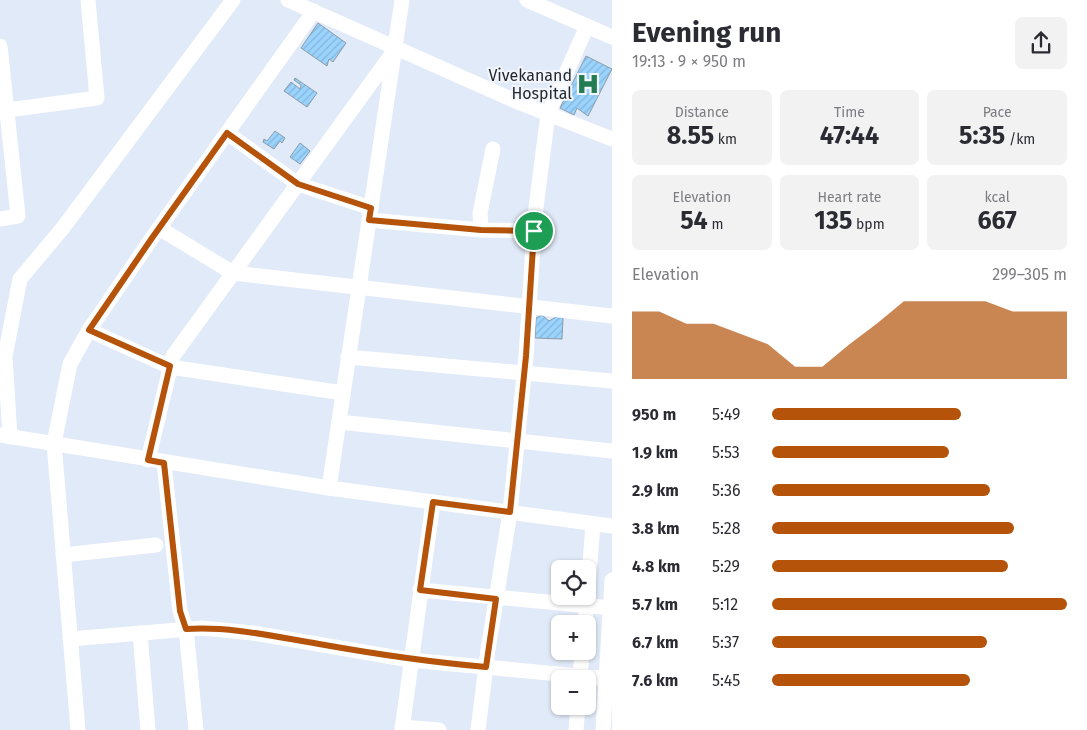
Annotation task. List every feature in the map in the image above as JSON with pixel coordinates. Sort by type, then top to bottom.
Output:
[{"type":"street","points":[[3,111],[97,98],[88,0]]},
{"type":"street","points":[[233,0],[62,229],[20,279],[4,356],[5,436],[329,488],[612,526]]},
{"type":"street","points":[[288,0],[395,49],[612,139]]},
{"type":"street","points":[[329,488],[402,0]]},
{"type":"street","points":[[527,0],[612,37]]},
{"type":"street","points":[[78,730],[54,443],[70,364],[89,330],[159,228],[314,11]]},
{"type":"street","points":[[478,730],[510,512],[524,373],[534,231],[548,114],[586,26]]},
{"type":"street","points":[[0,46],[3,111],[18,216],[0,219]]},
{"type":"street","points":[[148,460],[173,356],[395,49]]},
{"type":"street","points":[[227,133],[298,184],[370,214],[481,230],[534,231]]},
{"type":"street","points":[[481,230],[480,214],[493,149]]},
{"type":"street","points":[[159,228],[233,273],[612,316]]},
{"type":"street","points":[[89,330],[170,366],[343,393]]},
{"type":"street","points":[[348,356],[612,381]]},
{"type":"street","points":[[339,422],[612,451]]},
{"type":"street","points":[[164,463],[180,611],[186,629],[196,730]]},
{"type":"street","points":[[433,502],[402,729],[438,730]]},
{"type":"street","points":[[590,560],[593,524]]},
{"type":"street","points":[[63,555],[156,545]]},
{"type":"street","points":[[603,730],[610,679],[612,580]]},
{"type":"street","points":[[420,590],[496,599],[551,600]]},
{"type":"street","points":[[596,604],[611,608]]},
{"type":"street","points":[[70,639],[202,628],[253,633],[410,660],[551,674]]},
{"type":"street","points":[[140,633],[148,730]]},
{"type":"street","points":[[596,678],[610,679]]},
{"type":"street","points":[[576,730],[577,715]]},
{"type":"building","points":[[318,23],[346,43],[333,62],[329,59],[327,66],[301,48]]},
{"type":"building","points":[[586,56],[612,69],[588,116],[577,108],[574,115],[560,108]]},
{"type":"building","points":[[295,78],[317,93],[307,107],[284,91],[291,82],[300,89],[301,85],[294,80]]},
{"type":"building","points":[[275,131],[285,138],[274,149],[263,142],[264,139],[267,141]]},
{"type":"building","points":[[300,143],[310,151],[300,164],[290,157]]},
{"type":"building","points":[[542,315],[549,321],[558,316],[563,318],[562,339],[535,338],[536,318]]},
{"type":"place","name":"Vivekanand Hospital","points":[[588,84]]},
{"type":"route","points":[[227,133],[298,184],[371,208],[369,220],[481,230],[534,231],[526,356],[510,512],[433,502],[420,590],[496,599],[486,667],[410,660],[253,633],[202,628],[186,629],[180,611],[164,463],[148,460],[170,366],[89,330],[227,133]]}]
